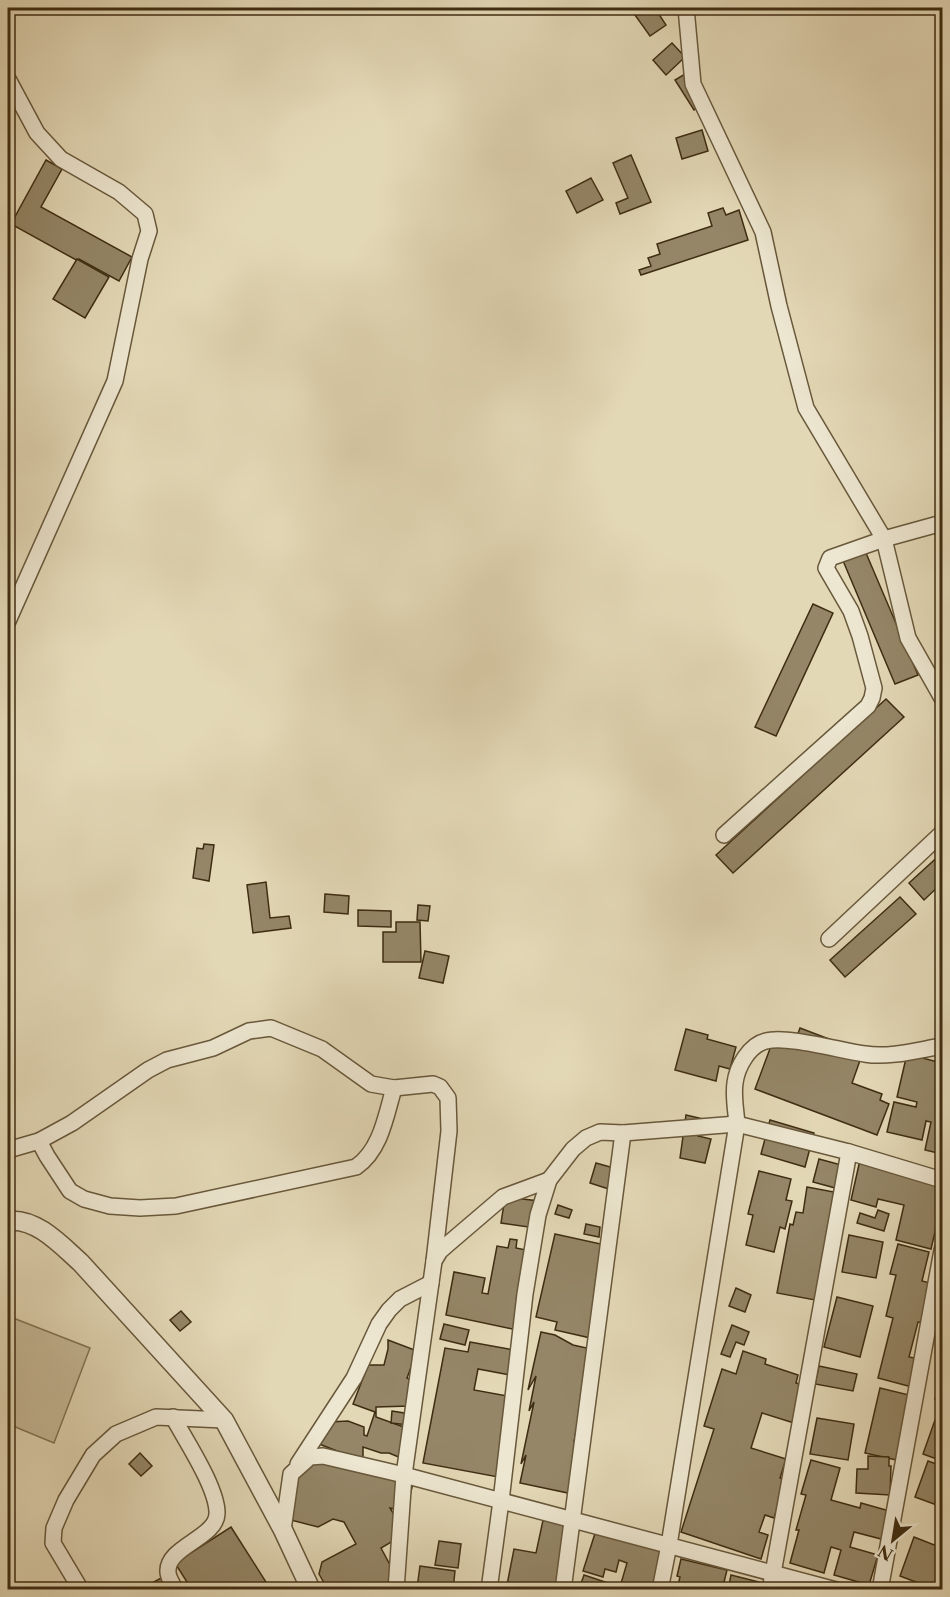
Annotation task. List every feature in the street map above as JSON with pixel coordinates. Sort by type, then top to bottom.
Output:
[{"type":"street","points":[[686,9],[693,84],[763,232],[778,306],[806,408],[884,539],[908,638],[942,698]]},
{"type":"street","points":[[8,79],[37,133],[61,159],[119,192],[145,214],[149,231],[140,259],[115,381],[8,621]]},
{"type":"street","points":[[724,835],[868,706],[872,698],[874,688],[860,636],[851,611],[826,568],[830,558],[884,539],[942,523]]},
{"type":"street","points":[[829,939],[942,833]]},
{"type":"street","points":[[8,1150],[39,1141],[72,1123],[148,1070],[167,1060],[213,1048],[249,1031],[262,1028],[282,1032],[322,1049],[371,1084],[394,1088],[433,1084],[440,1088],[448,1098],[449,1131],[434,1261],[404,1475],[396,1590]]},
{"type":"street","points":[[660,1590],[737,1124],[734,1084],[740,1067],[754,1046],[771,1040],[799,1042],[868,1055],[910,1052],[942,1046]]},
{"type":"street","points":[[39,1141],[70,1191],[84,1199],[110,1206],[140,1208],[176,1206],[356,1167],[365,1161],[378,1139],[394,1088]]},
{"type":"street","points":[[489,1590],[525,1294],[538,1215],[549,1180],[573,1149],[586,1138],[600,1132],[623,1133],[737,1124],[849,1152],[942,1180]]},
{"type":"street","points":[[564,1590],[623,1133]]},
{"type":"street","points":[[770,1590],[849,1152]]},
{"type":"street","points":[[434,1261],[440,1251],[503,1197],[549,1180]]},
{"type":"street","points":[[8,1221],[15,1220],[38,1228],[59,1242],[81,1263],[224,1420],[283,1530],[311,1590]]},
{"type":"street","points":[[880,1590],[942,1250]]},
{"type":"street","points":[[283,1530],[291,1474],[354,1378],[378,1324],[400,1299],[431,1282]]},
{"type":"street","points":[[76,1587],[53,1543],[54,1528],[71,1490],[93,1455],[116,1434],[156,1417],[224,1420]]},
{"type":"street","points":[[173,1417],[215,1496],[217,1513],[214,1525],[174,1557],[169,1564],[168,1574],[175,1590]]},
{"type":"street","points":[[291,1474],[310,1457],[323,1456],[404,1475],[836,1590]]},
{"type":"shaded area","points":[[8,1316],[90,1348],[54,1443],[8,1424]]},
{"type":"building","points":[[630,8],[655,8],[666,25],[650,36]]},
{"type":"building","points":[[672,43],[685,57],[666,75],[653,60]]},
{"type":"building","points":[[685,74],[704,104],[694,110],[675,80]]},
{"type":"building","points":[[702,130],[708,151],[682,159],[676,138]]},
{"type":"building","points":[[631,155],[651,202],[620,214],[616,203],[628,198],[613,163]]},
{"type":"building","points":[[46,160],[62,169],[41,207],[132,257],[119,281],[11,224]]},
{"type":"building","points":[[591,178],[603,200],[577,213],[566,191]]},
{"type":"building","points":[[723,208],[726,215],[739,210],[748,240],[641,275],[639,270],[651,266],[648,258],[660,254],[657,244],[712,226],[708,213]]},
{"type":"building","points":[[77,259],[109,277],[85,318],[53,299]]},
{"type":"building","points":[[863,546],[918,675],[895,684],[841,556]]},
{"type":"building","points":[[813,604],[833,613],[776,736],[755,727]]},
{"type":"building","points":[[886,699],[904,717],[733,873],[716,855]]},
{"type":"building","points":[[204,844],[214,845],[209,881],[193,878],[197,848],[203,849]]},
{"type":"building","points":[[942,853],[942,883],[924,900],[909,883]]},
{"type":"building","points":[[266,882],[270,918],[289,916],[291,928],[253,933],[247,885]]},
{"type":"building","points":[[325,894],[349,896],[348,914],[324,912]]},
{"type":"building","points":[[900,897],[916,914],[845,977],[830,960]]},
{"type":"building","points":[[418,905],[430,906],[428,921],[417,920]]},
{"type":"building","points":[[358,910],[391,911],[391,927],[358,926]]},
{"type":"building","points":[[396,922],[420,922],[421,962],[383,962],[383,932],[396,932]]},
{"type":"building","points":[[425,951],[449,956],[443,983],[419,978]]},
{"type":"building","points":[[800,1028],[863,1052],[852,1083],[882,1094],[880,1100],[889,1104],[877,1135],[755,1089],[774,1038],[794,1045]]},
{"type":"building","points":[[686,1029],[708,1035],[707,1039],[736,1047],[730,1069],[719,1066],[716,1081],[675,1070]]},
{"type":"building","points":[[907,1054],[942,1063],[942,1154],[925,1150],[931,1122],[926,1121],[922,1140],[887,1132],[894,1102],[916,1107],[917,1102],[897,1097]]},
{"type":"building","points":[[686,1115],[712,1121],[710,1134],[700,1131],[698,1136],[711,1139],[705,1163],[680,1158]]},
{"type":"building","points":[[770,1120],[814,1133],[805,1167],[761,1154]]},
{"type":"building","points":[[819,1159],[845,1166],[839,1189],[813,1182]]},
{"type":"building","points":[[860,1160],[942,1184],[937,1215],[939,1215],[931,1249],[896,1240],[904,1205],[878,1199],[876,1207],[851,1200]]},
{"type":"building","points":[[596,1163],[621,1170],[615,1191],[590,1183]]},
{"type":"building","points":[[759,1171],[791,1179],[786,1200],[792,1201],[785,1229],[780,1227],[774,1252],[746,1245],[753,1215],[748,1214]]},
{"type":"building","points":[[807,1187],[834,1192],[815,1300],[777,1293],[790,1224],[793,1225],[796,1212],[803,1213]]},
{"type":"building","points":[[505,1197],[539,1201],[535,1228],[501,1223]]},
{"type":"building","points":[[558,1205],[572,1210],[569,1218],[555,1214]]},
{"type":"building","points":[[878,1210],[889,1214],[884,1231],[857,1223],[860,1213],[875,1218]]},
{"type":"building","points":[[586,1224],[600,1227],[599,1237],[584,1234]]},
{"type":"building","points":[[555,1234],[610,1246],[595,1339],[555,1330],[557,1322],[536,1317]]},
{"type":"building","points":[[849,1235],[883,1242],[876,1278],[842,1272]]},
{"type":"building","points":[[510,1239],[517,1240],[516,1248],[531,1251],[517,1330],[446,1315],[454,1272],[485,1278],[482,1293],[488,1294],[497,1246],[508,1248]]},
{"type":"building","points":[[898,1244],[929,1252],[922,1281],[934,1284],[924,1323],[918,1322],[909,1357],[919,1359],[912,1387],[878,1378],[893,1318],[886,1316],[896,1275],[890,1274]]},
{"type":"building","points":[[736,1288],[751,1295],[745,1312],[729,1306]]},
{"type":"building","points":[[837,1297],[873,1306],[860,1357],[824,1347]]},
{"type":"building","points":[[181,1311],[191,1322],[180,1331],[170,1320]]},
{"type":"building","points":[[444,1324],[469,1330],[465,1345],[440,1339]]},
{"type":"building","points":[[732,1325],[749,1332],[744,1345],[736,1342],[730,1357],[721,1354]]},
{"type":"building","points":[[541,1332],[555,1335],[573,1345],[591,1349],[574,1442],[581,1429],[568,1493],[520,1483],[526,1455],[521,1464],[534,1402],[529,1411],[536,1376],[528,1390]]},
{"type":"building","points":[[388,1340],[417,1351],[407,1378],[419,1383],[410,1406],[376,1407],[376,1417],[412,1430],[401,1458],[363,1447],[363,1461],[319,1444],[328,1422],[348,1421],[364,1427],[364,1435],[367,1436],[375,1412],[353,1404],[368,1365],[384,1365]]},
{"type":"building","points":[[470,1342],[519,1351],[515,1376],[478,1369],[474,1390],[513,1397],[498,1477],[423,1463],[445,1348],[468,1352]]},
{"type":"building","points":[[743,1351],[766,1359],[765,1364],[798,1375],[796,1383],[806,1386],[794,1423],[762,1413],[751,1448],[786,1459],[780,1478],[786,1480],[774,1518],[765,1515],[759,1532],[768,1535],[761,1559],[681,1532],[714,1429],[704,1426],[722,1369],[736,1374]]},
{"type":"building","points":[[819,1366],[857,1374],[853,1391],[815,1384]]},
{"type":"building","points":[[942,1377],[942,1402],[935,1399]]},
{"type":"building","points":[[880,1388],[913,1396],[901,1461],[865,1453]]},
{"type":"building","points":[[392,1411],[410,1414],[409,1425],[391,1423]]},
{"type":"building","points":[[817,1418],[854,1424],[848,1460],[810,1454]]},
{"type":"building","points":[[935,1420],[942,1423],[942,1461],[923,1454]]},
{"type":"building","points":[[140,1453],[152,1466],[141,1476],[129,1464]]},
{"type":"building","points":[[868,1456],[889,1457],[890,1495],[856,1493],[857,1469],[868,1469]]},
{"type":"building","points":[[811,1460],[840,1468],[831,1500],[860,1508],[861,1503],[893,1512],[885,1540],[854,1532],[850,1547],[878,1555],[869,1585],[834,1575],[841,1550],[831,1547],[824,1573],[790,1563],[806,1495],[801,1494]]},
{"type":"building","points":[[928,1461],[942,1466],[942,1507],[915,1497]]},
{"type":"building","points":[[313,1462],[416,1472],[406,1511],[390,1508],[403,1530],[399,1544],[391,1542],[381,1548],[397,1578],[375,1590],[328,1590],[319,1574],[322,1562],[356,1544],[344,1522],[333,1519],[318,1527],[287,1519],[300,1469]]},
{"type":"building","points":[[545,1511],[573,1516],[558,1590],[538,1587],[537,1590],[506,1590],[514,1549],[536,1553]]},
{"type":"building","points":[[598,1524],[668,1546],[654,1590],[579,1589],[584,1575],[620,1587],[627,1563],[619,1560],[616,1572],[605,1569],[603,1577],[583,1571]]},
{"type":"building","points":[[231,1527],[271,1590],[192,1590],[175,1563]]},
{"type":"building","points":[[914,1537],[942,1548],[942,1590],[900,1576]]},
{"type":"building","points":[[439,1541],[461,1544],[458,1568],[435,1565]]},
{"type":"building","points":[[681,1559],[727,1570],[722,1590],[677,1590]]},
{"type":"building","points":[[420,1566],[455,1571],[453,1590],[417,1588]]},
{"type":"building","points":[[731,1575],[763,1583],[762,1590],[728,1590]]},
{"type":"building","points":[[163,1577],[170,1590],[139,1590]]}]
